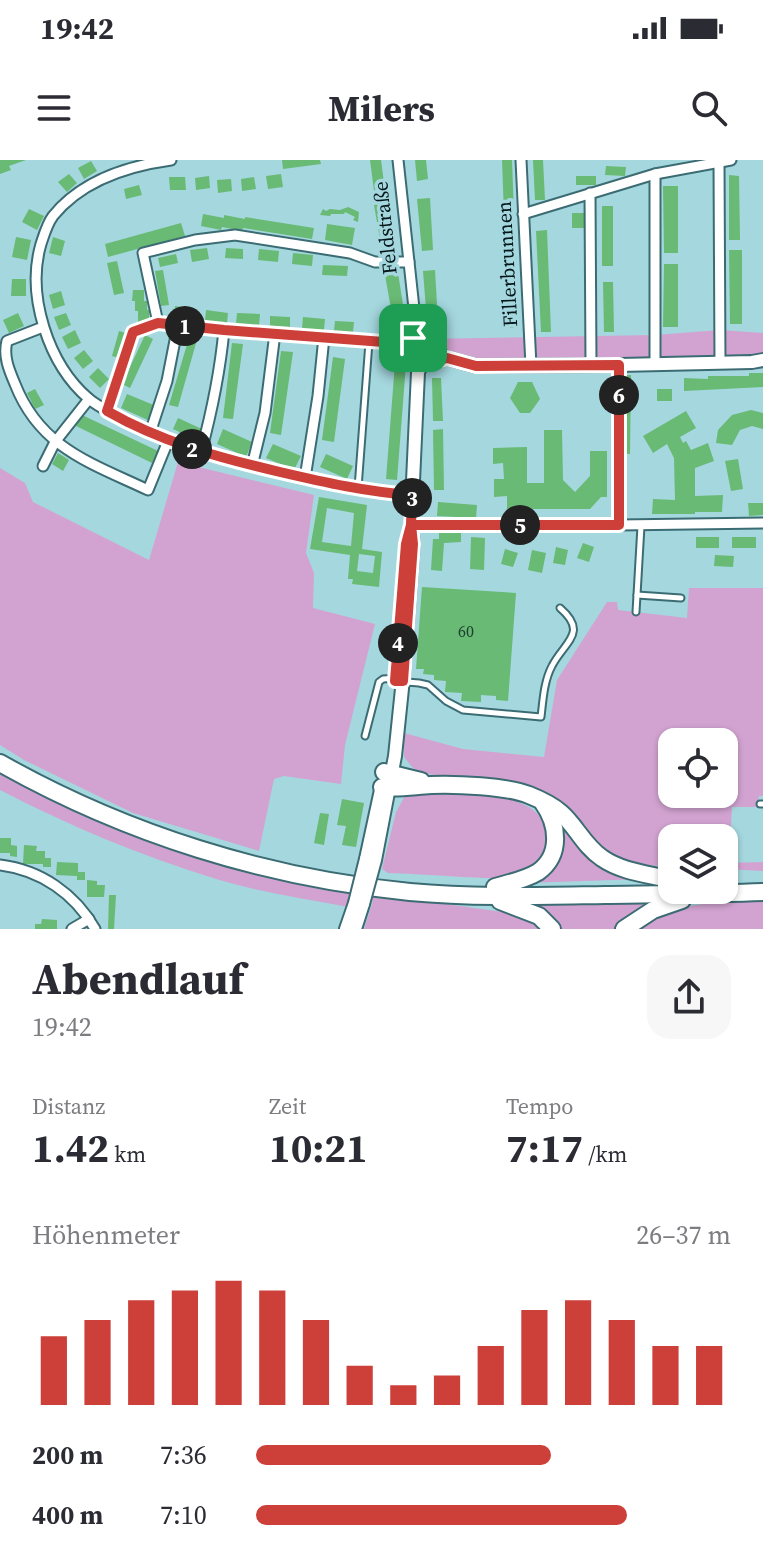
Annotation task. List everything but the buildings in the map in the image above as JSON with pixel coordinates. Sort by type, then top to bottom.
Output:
[{"type":"highway","points":[[0,754],[107,806],[191,837],[289,864],[367,878],[489,892],[658,883]]},
{"type":"highway","points":[[0,763],[68,799],[169,840],[271,869],[413,892],[658,894]]},
{"type":"highway","points":[[389,765],[434,785],[506,789],[526,794],[563,815],[600,857],[614,865],[658,878]]},
{"type":"highway","points":[[489,892],[534,874],[551,857],[555,830],[542,802]]},
{"type":"highway","points":[[738,883],[763,882]]},
{"type":"highway","points":[[489,892],[539,916],[552,929]]},
{"type":"highway","points":[[738,893],[763,892]]},
{"type":"highway","points":[[624,929],[653,910],[671,904]]},
{"type":"street","points":[[171,160],[143,164],[100,179],[82,190],[53,217],[44,235],[36,272],[43,327],[73,382],[89,399],[107,411],[168,441],[305,478],[358,489],[412,495]]},
{"type":"street","name":"Feldstraße","points":[[398,160],[416,327],[413,338],[425,360]]},
{"type":"street","name":"Fillerbrunnen","points":[[521,160],[531,366]]},
{"type":"street","points":[[523,214],[655,174],[731,160]]},
{"type":"street","points":[[719,162],[720,363]]},
{"type":"street","points":[[655,174],[655,363]]},
{"type":"street","points":[[590,193],[591,365]]},
{"type":"street","points":[[158,323],[143,253],[165,246],[235,235],[350,253],[375,262],[409,262]]},
{"type":"street","points":[[107,411],[133,332],[158,323],[386,339],[404,343],[413,338]]},
{"type":"street","points":[[150,433],[167,381],[178,325]]},
{"type":"street","points":[[43,327],[7,341],[5,349],[20,399],[34,421],[55,442],[77,457],[148,490],[168,441]]},
{"type":"street","points":[[201,452],[213,411],[224,330]]},
{"type":"street","points":[[252,466],[265,413],[275,333]]},
{"type":"street","points":[[305,478],[324,337]]},
{"type":"street","points":[[355,929],[359,903],[386,807],[413,544],[411,525],[418,372],[425,360],[447,358],[476,366],[531,366],[763,360]]},
{"type":"street","points":[[43,466],[55,442],[89,399]]},
{"type":"street","points":[[411,525],[763,523]]},
{"type":"street","points":[[371,860],[389,765]]},
{"type":"street","points":[[0,865],[36,875],[59,887],[77,903],[95,929]]},
{"type":"street","points":[[346,929],[359,903]]},
{"type":"street","points":[[72,929],[89,919]]},
{"type":"lane","points":[[358,489],[369,340]]},
{"type":"lane","points":[[619,365],[619,525]]},
{"type":"lane","points":[[636,612],[641,525]]},
{"type":"lane","points":[[637,595],[681,598]]},
{"type":"lane","points":[[365,736],[379,682],[383,679],[428,685],[446,701],[463,710],[541,717],[551,667],[573,634],[570,616],[560,608]]},
{"type":"shaded area","points":[[720,330],[763,333],[763,365],[476,366],[428,353],[420,344],[422,339],[655,335]]},
{"type":"shaded area","points":[[178,462],[314,495],[306,553],[314,573],[313,608],[375,624],[345,745],[341,784],[284,776],[274,779],[259,851],[133,813],[24,760],[0,745],[0,468],[25,483],[33,502],[149,560]]},
{"type":"shaded area","points":[[689,588],[763,588],[763,796],[759,796],[758,807],[738,807],[738,728],[658,728],[658,808],[732,808],[731,824],[658,824],[658,866],[618,859],[600,848],[578,819],[552,795],[528,785],[479,777],[421,773],[404,757],[404,733],[463,749],[544,757],[557,680],[607,602],[617,602],[618,610],[687,618]]},
{"type":"shaded area","points":[[0,769],[47,795],[375,894],[518,914],[533,919],[545,929],[364,929],[373,901],[348,897],[349,907],[282,895],[216,879],[161,860],[79,828],[0,790]]},
{"type":"shaded area","points":[[407,792],[483,795],[523,804],[537,813],[545,827],[545,845],[537,861],[517,874],[505,877],[388,873],[382,869],[396,812]]},
{"type":"shaded area","points":[[555,819],[565,821],[645,879],[525,883],[544,872]]},
{"type":"shaded area","points":[[763,862],[763,871],[738,870],[738,863]]},
{"type":"shaded area","points":[[658,898],[658,904],[668,904],[620,929],[558,929],[516,902]]},
{"type":"shaded area","points":[[763,900],[763,929],[634,929],[680,908],[738,904],[738,901]]},
{"type":"route","points":[[413,338],[397,343],[158,323],[133,332],[107,411],[168,441],[201,452],[358,489],[412,495],[411,525],[413,544],[403,681],[395,681],[406,544],[411,525],[619,525],[619,365],[476,366],[447,358],[425,360],[413,338]]}]
